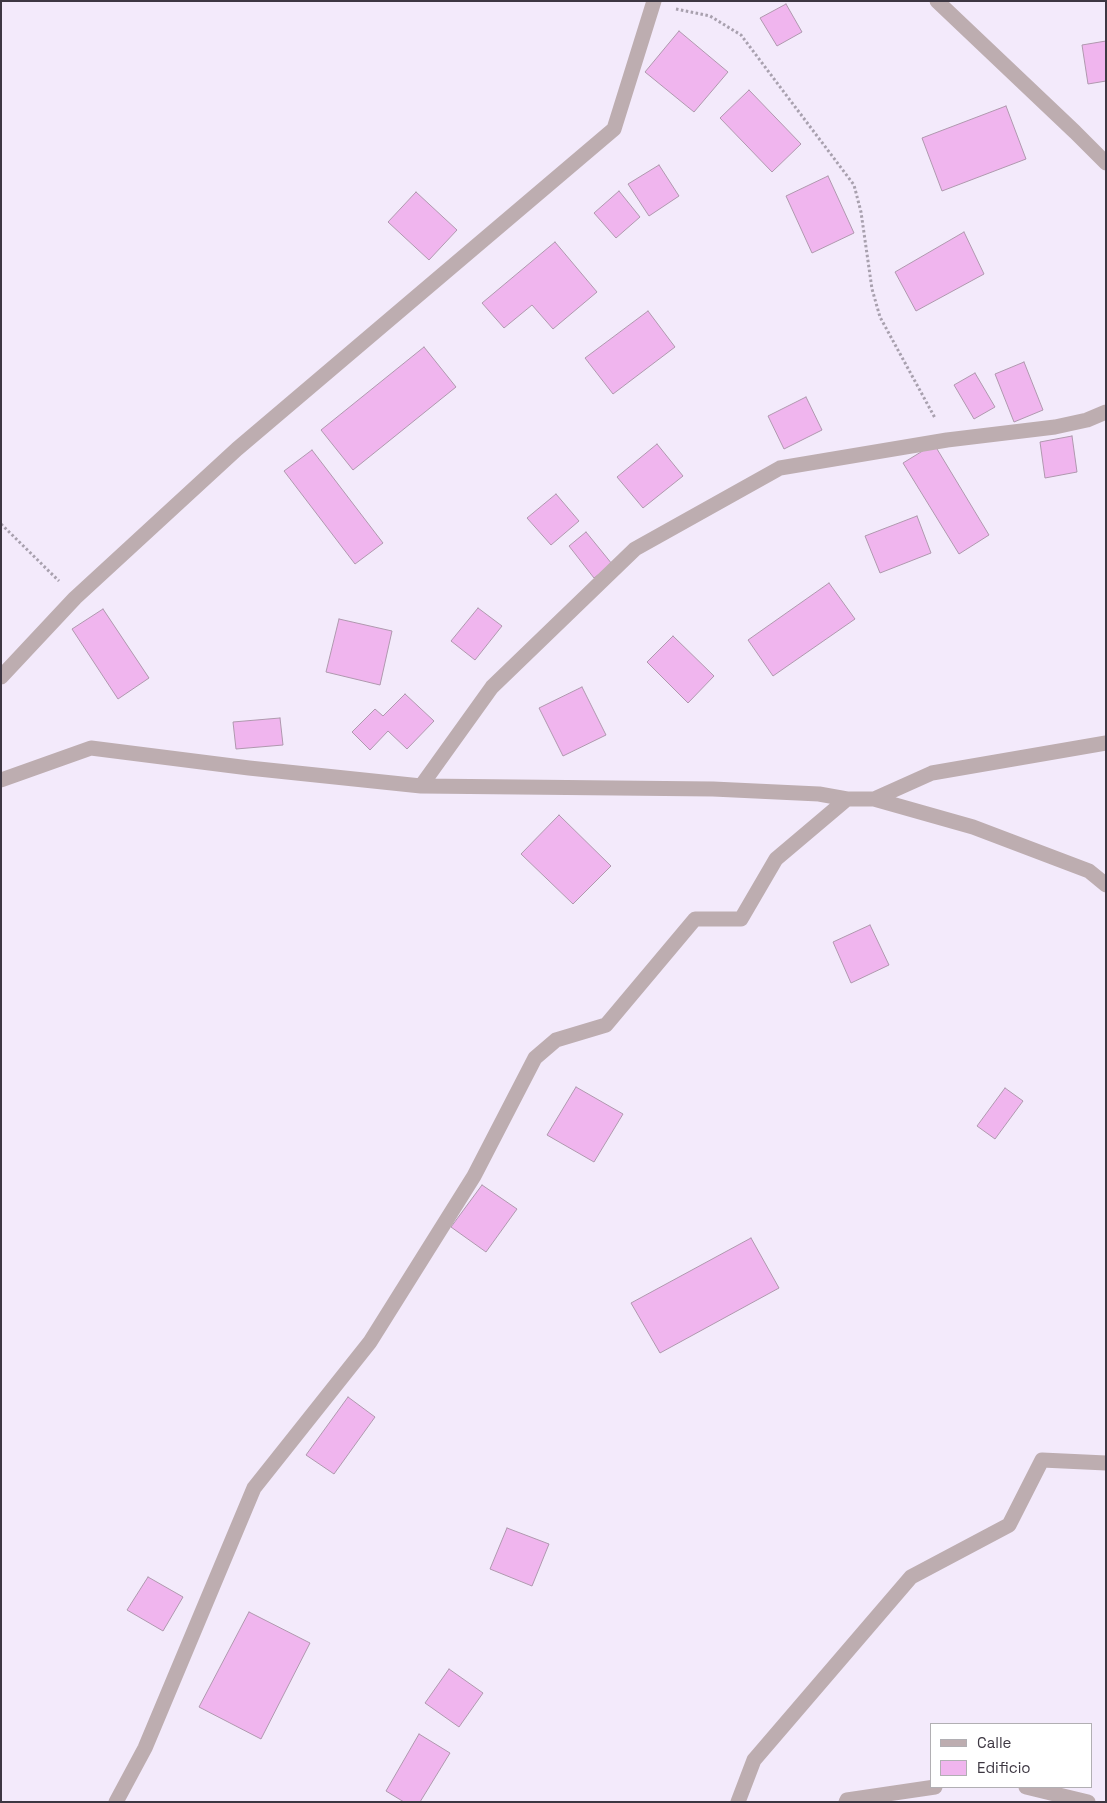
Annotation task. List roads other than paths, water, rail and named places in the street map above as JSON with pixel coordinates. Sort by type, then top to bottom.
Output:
[{"type":"street","points":[[1,677],[76,598],[237,449],[614,129],[654,1]]},
{"type":"street","points":[[937,1],[1106,163]]},
{"type":"street","points":[[421,786],[492,687],[635,549],[780,468],[947,440],[1055,426],[1086,420],[1106,412]]},
{"type":"street","points":[[874,799],[932,772],[1106,744]]},
{"type":"street","points":[[1,780],[91,748],[249,768],[421,786],[714,789],[819,794],[847,799],[874,799],[973,827],[1089,871],[1106,885]]},
{"type":"street","points":[[116,1802],[145,1748],[254,1488],[370,1342],[474,1176],[535,1058],[556,1040],[606,1025],[695,919],[741,919],[776,859],[847,799]]},
{"type":"street","points":[[738,1802],[754,1760],[912,1578],[1009,1525],[1042,1460],[1106,1463]]},
{"type":"street","points":[[846,1802],[847,1800],[930,1788]]},
{"type":"street","points":[[1030,1788],[1088,1802]]}]
